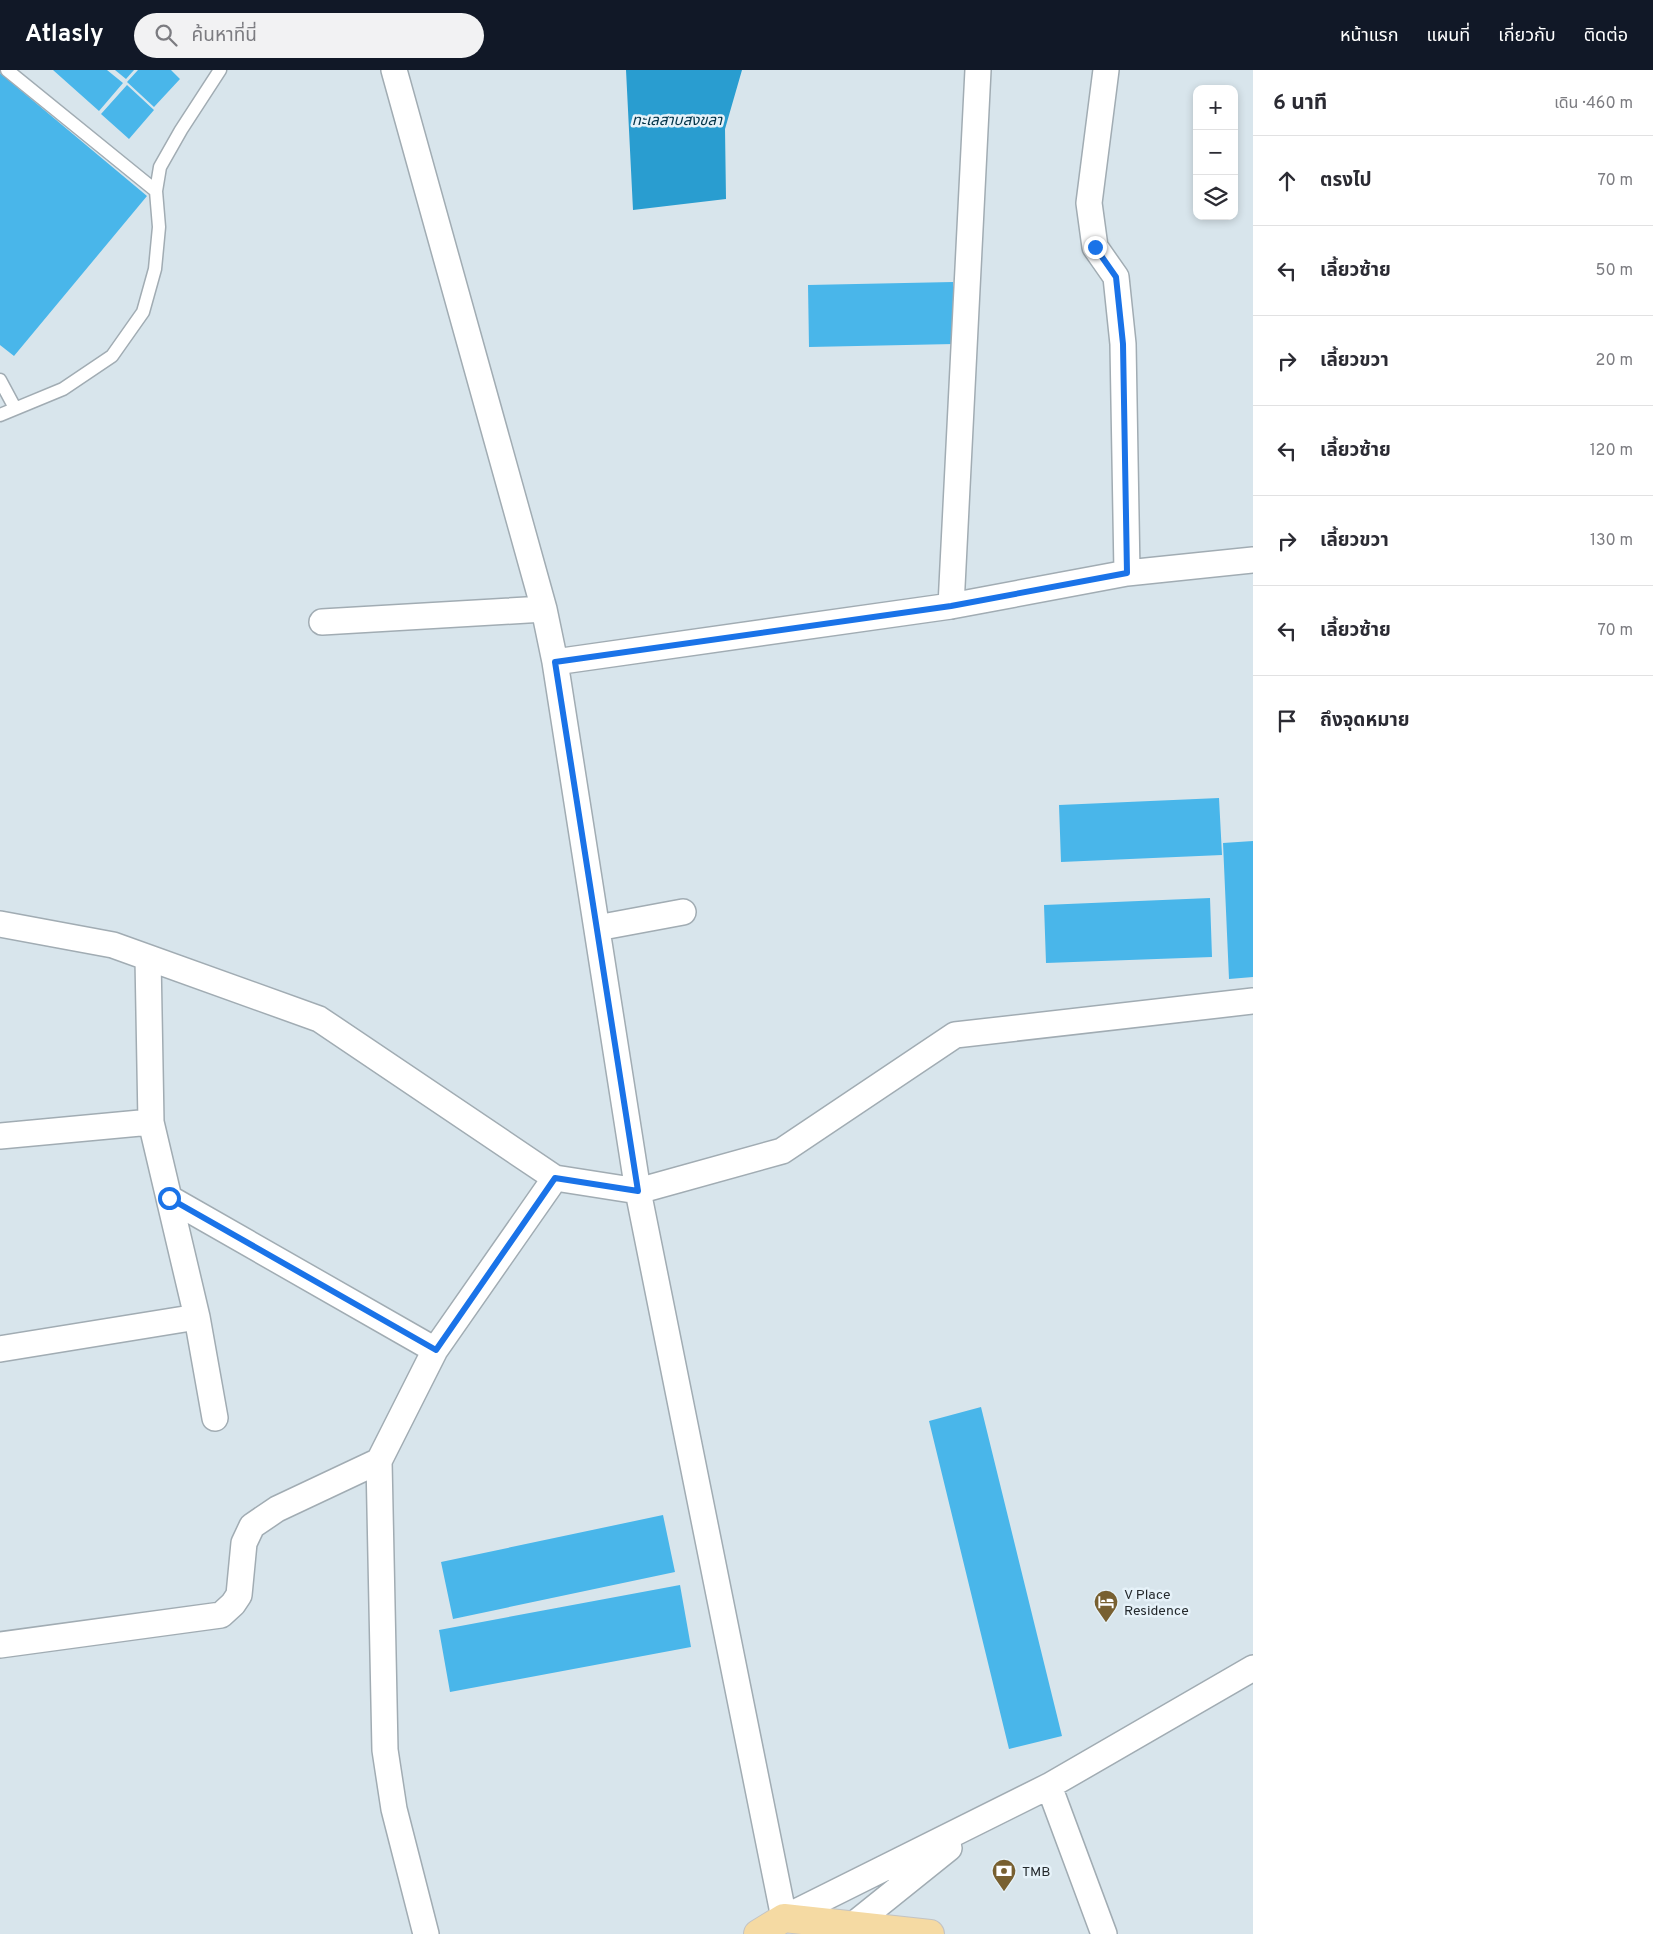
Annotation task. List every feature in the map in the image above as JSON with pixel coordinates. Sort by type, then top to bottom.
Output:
[{"type":"main road","points":[[758,1934],[786,1926],[930,1934]]},
{"type":"street","points":[[394,70],[544,609],[555,662],[638,1191],[786,1926],[1049,1786],[1253,1668]]},
{"type":"street","points":[[951,606],[978,70]]},
{"type":"street","points":[[1106,70],[1089,203],[1095,247],[1116,277],[1123,344],[1127,573]]},
{"type":"street","points":[[555,662],[951,606],[1127,573],[1253,560]]},
{"type":"street","points":[[322,622],[544,609]]},
{"type":"street","points":[[597,928],[683,912]]},
{"type":"street","points":[[0,924],[113,945],[319,1019],[555,1178],[638,1191],[782,1151],[955,1035],[1253,1001]]},
{"type":"street","points":[[148,958],[151,1122],[197,1317],[215,1418]]},
{"type":"street","points":[[0,1136],[151,1122]]},
{"type":"street","points":[[426,1934],[394,1808],[385,1750],[380,1461],[436,1350],[555,1178]]},
{"type":"street","points":[[169,1198],[436,1350]]},
{"type":"street","points":[[0,1349],[197,1317]]},
{"type":"street","points":[[0,1644],[222,1615],[233,1604],[238,1595],[244,1543],[252,1526],[277,1509],[380,1461]]},
{"type":"street","points":[[1049,1786],[1104,1934]]},
{"type":"street","points":[[846,1930],[989,1817]]},
{"type":"lane","points":[[7,70],[156,191]]},
{"type":"lane","points":[[0,415],[63,389],[112,356],[143,312],[155,270],[159,227],[156,191],[160,166],[220,70]]},
{"type":"lane","points":[[0,380],[15,408]]},
{"type":"water","name":"ทะเลสาบสงขลา","points":[[626,70],[742,70],[725,129],[726,199],[633,210]]},
{"type":"building","points":[[53,70],[107,70],[123,83],[99,111]]},
{"type":"building","points":[[115,70],[134,70],[126,79]]},
{"type":"building","points":[[138,70],[171,70],[180,79],[154,107],[127,82]]},
{"type":"building","points":[[0,73],[147,196],[14,356],[0,345]]},
{"type":"building","points":[[127,85],[154,110],[129,139],[101,114]]},
{"type":"building","points":[[953,282],[954,344],[809,347],[808,285]]},
{"type":"building","points":[[1219,798],[1222,855],[1061,862],[1059,805]]},
{"type":"building","points":[[1253,841],[1253,977],[1229,979],[1223,843]]},
{"type":"building","points":[[1210,898],[1212,957],[1046,963],[1044,905]]},
{"type":"building","points":[[981,1407],[1062,1736],[1009,1749],[929,1421]]},
{"type":"building","points":[[663,1515],[675,1572],[453,1619],[441,1562]]},
{"type":"building","points":[[680,1585],[691,1647],[450,1692],[439,1630]]},
{"type":"place","name":"V Place Residence","points":[[1106,1623]]},
{"type":"place","name":"TMB","points":[[1004,1892]]},
{"type":"route","points":[[169,1198],[436,1350],[555,1178],[638,1191],[555,662],[951,606],[1127,573],[1123,344],[1116,277],[1095,247]]}]
